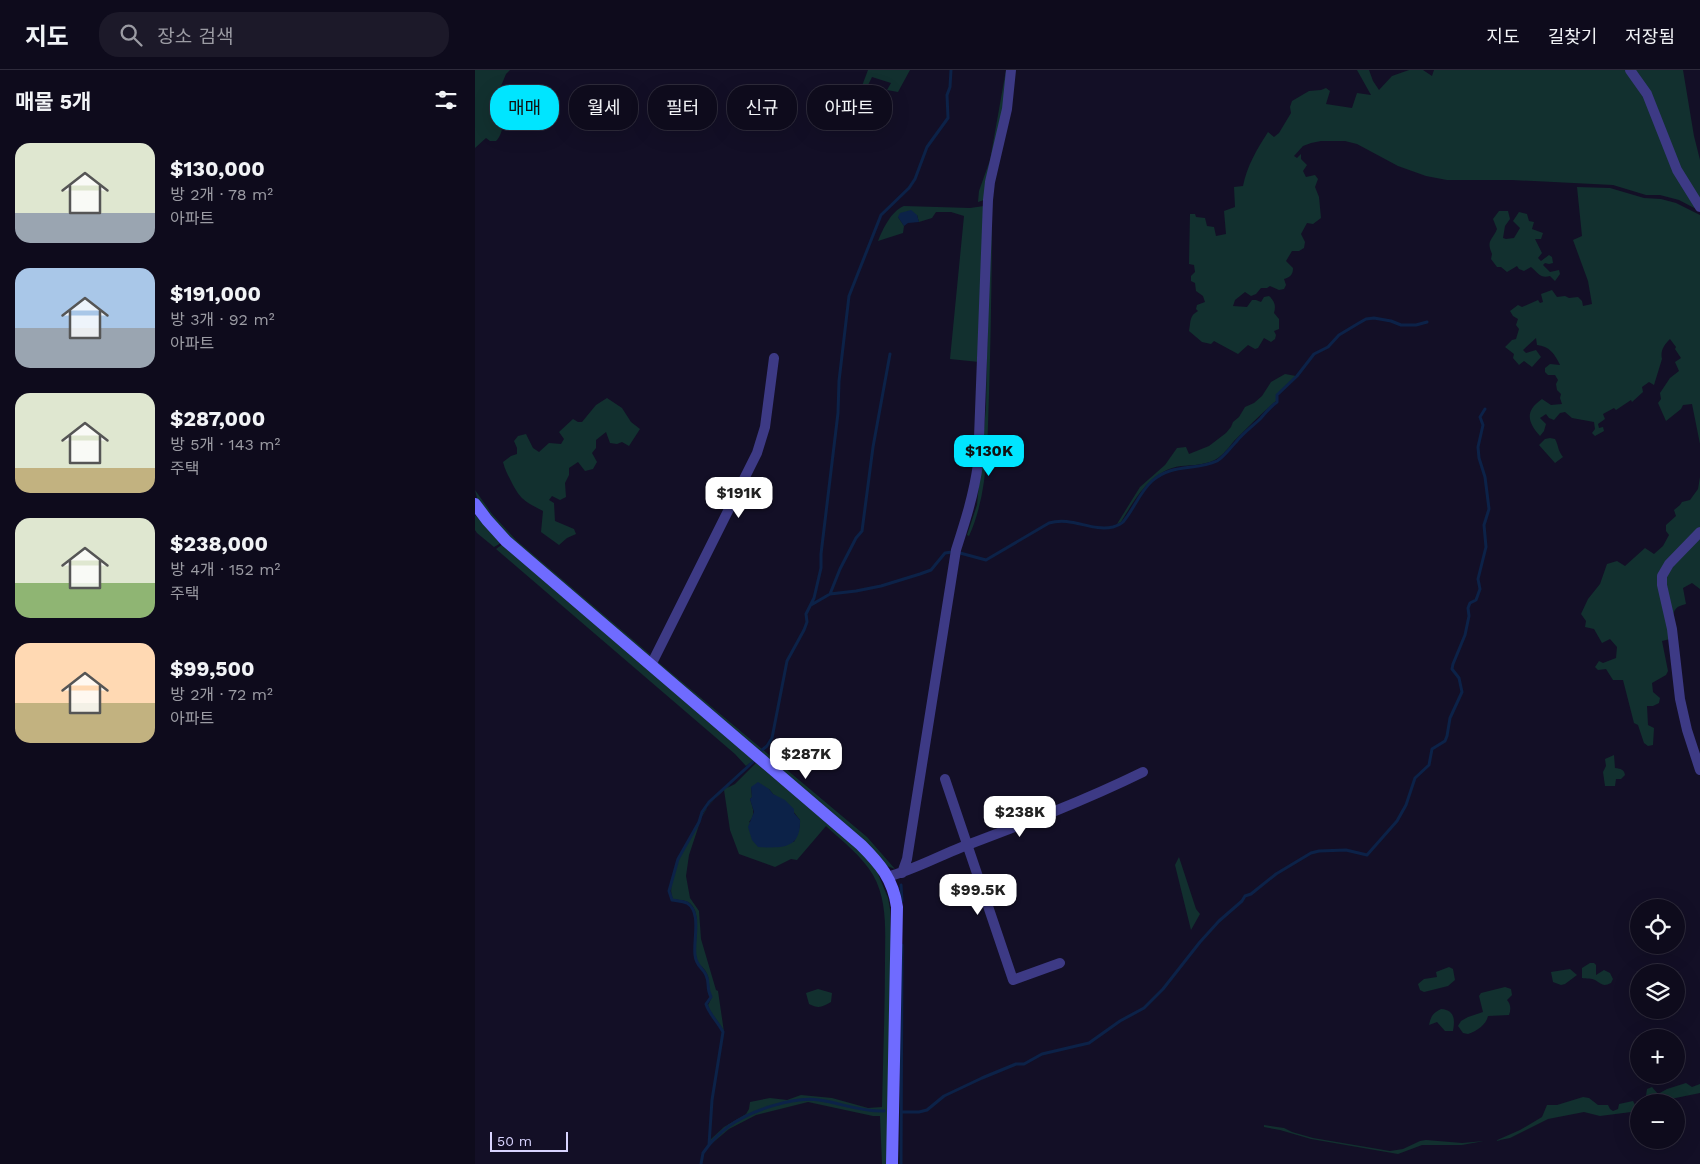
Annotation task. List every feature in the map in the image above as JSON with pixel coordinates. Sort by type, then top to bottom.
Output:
[{"type":"main road","points":[[475,504],[491,525],[506,540],[861,845],[881,865],[891,886],[897,907],[892,1164]]},
{"type":"street","points":[[902,873],[907,859],[956,550],[970,508],[979,464],[989,182],[1007,109],[1011,70]]},
{"type":"street","points":[[1630,70],[1647,94],[1677,170],[1700,207]]},
{"type":"street","points":[[651,665],[757,453],[765,427],[774,358]]},
{"type":"street","points":[[1700,532],[1669,564],[1662,576],[1662,585],[1672,628],[1679,698],[1700,770]]},
{"type":"street","points":[[887,877],[902,873],[967,845],[1053,813],[1143,772]]},
{"type":"street","points":[[945,779],[1013,980],[1060,963]]},
{"type":"green space","points":[[475,70],[510,70],[501,85],[490,85],[490,130],[501,130],[500,135],[496,141],[490,141],[486,138],[475,148]]},
{"type":"green space","points":[[868,70],[910,70],[898,92],[892,91],[891,83],[872,77],[868,85],[862,85]]},
{"type":"green space","points":[[1006,70],[1008,70],[1004,110],[984,200],[978,202],[979,191],[990,160]]},
{"type":"green space","points":[[1357,70],[1369,70],[1379,90],[1392,76],[1409,70],[1423,70],[1432,76],[1434,70],[1627,70],[1647,98],[1700,211],[1679,200],[1660,195],[1646,195],[1613,185],[1512,180],[1447,180],[1426,176],[1398,166],[1357,144],[1345,141],[1311,143],[1303,146],[1294,156],[1297,158],[1301,154],[1301,159],[1307,165],[1303,171],[1306,177],[1315,175],[1318,179],[1315,187],[1319,197],[1321,218],[1313,224],[1307,223],[1301,234],[1305,242],[1304,248],[1299,251],[1292,251],[1286,261],[1293,270],[1290,276],[1284,279],[1286,285],[1284,289],[1279,290],[1270,286],[1261,288],[1256,294],[1251,296],[1245,292],[1235,300],[1233,306],[1247,307],[1252,300],[1261,302],[1264,297],[1269,296],[1273,300],[1274,313],[1279,319],[1279,329],[1274,331],[1275,339],[1271,342],[1264,338],[1258,348],[1255,349],[1248,345],[1238,354],[1214,341],[1211,344],[1202,342],[1189,331],[1192,317],[1198,311],[1196,309],[1197,305],[1205,302],[1203,296],[1196,291],[1195,283],[1191,281],[1191,276],[1195,272],[1194,265],[1189,264],[1190,214],[1205,218],[1207,226],[1214,227],[1216,236],[1226,234],[1224,211],[1235,207],[1234,187],[1243,186],[1253,158],[1268,132],[1274,137],[1279,133],[1291,113],[1292,101],[1309,91],[1326,88],[1330,91],[1326,104],[1352,108],[1357,93],[1371,95]]},
{"type":"green space","points":[[1635,70],[1683,70],[1700,160],[1700,202],[1682,173]]},
{"type":"green space","points":[[1577,187],[1610,188],[1644,198],[1661,199],[1676,203],[1700,215],[1700,444],[1692,404],[1683,405],[1681,409],[1666,421],[1658,403],[1661,399],[1660,393],[1670,378],[1679,371],[1675,362],[1681,358],[1670,339],[1662,351],[1662,359],[1654,385],[1649,382],[1642,387],[1643,392],[1632,402],[1631,400],[1616,410],[1614,408],[1603,414],[1605,419],[1598,424],[1599,428],[1603,427],[1604,431],[1595,436],[1592,433],[1595,429],[1594,422],[1572,418],[1565,412],[1560,413],[1554,420],[1546,414],[1540,418],[1546,424],[1540,436],[1532,426],[1530,412],[1542,399],[1551,405],[1562,404],[1561,394],[1557,390],[1556,384],[1558,380],[1555,375],[1548,375],[1545,372],[1545,368],[1550,364],[1560,365],[1551,351],[1537,345],[1536,338],[1523,350],[1526,353],[1536,350],[1541,357],[1532,367],[1524,361],[1519,365],[1513,358],[1514,354],[1505,347],[1512,340],[1516,339],[1519,329],[1516,325],[1518,319],[1510,311],[1518,305],[1522,307],[1538,300],[1540,303],[1543,302],[1541,294],[1552,290],[1557,297],[1578,297],[1582,301],[1583,306],[1592,304],[1588,281],[1573,240],[1582,236]]},
{"type":"green space","points":[[990,197],[992,197],[992,271],[986,467],[976,519],[969,536],[967,535],[977,505],[986,407]]},
{"type":"green space","points":[[904,206],[970,208],[984,206],[979,362],[950,359],[964,216],[951,212],[936,212],[932,218],[919,222],[917,215],[898,217],[904,226],[903,233],[878,241],[891,216]]},
{"type":"green space","points":[[1499,211],[1508,211],[1510,219],[1505,226],[1503,238],[1514,238],[1520,228],[1513,221],[1519,212],[1527,214],[1529,221],[1534,222],[1532,229],[1543,233],[1541,239],[1535,239],[1542,253],[1538,258],[1541,261],[1549,255],[1552,257],[1553,263],[1545,263],[1543,265],[1550,272],[1559,270],[1560,274],[1555,281],[1550,276],[1544,277],[1540,275],[1531,267],[1524,271],[1517,266],[1507,272],[1501,267],[1497,267],[1491,259],[1490,241],[1497,229],[1493,219]]},
{"type":"green space","points":[[1285,374],[1296,376],[1276,395],[1276,401],[1222,454],[1210,462],[1181,466],[1161,473],[1138,495],[1121,522],[1117,524],[1140,487],[1165,465],[1177,448],[1186,447],[1189,454],[1209,446],[1226,433],[1245,407],[1254,403],[1262,396],[1271,382]]},
{"type":"green space","points":[[607,398],[622,408],[631,422],[640,429],[629,446],[622,442],[617,444],[610,443],[606,432],[596,440],[596,448],[592,453],[597,462],[593,469],[585,471],[578,462],[569,468],[569,475],[565,483],[566,497],[560,500],[552,496],[549,500],[554,503],[555,521],[574,529],[576,534],[567,538],[559,545],[541,532],[543,511],[521,497],[511,481],[503,462],[517,454],[514,441],[518,436],[526,434],[533,448],[539,452],[549,443],[561,444],[564,439],[559,432],[573,419],[582,422],[596,405]]},
{"type":"green space","points":[[1545,439],[1555,439],[1563,457],[1555,463],[1539,445]]},
{"type":"green space","points":[[1700,477],[1700,528],[1665,563],[1670,639],[1662,641],[1668,671],[1666,675],[1652,683],[1653,692],[1660,698],[1659,703],[1647,706],[1648,725],[1654,728],[1653,745],[1648,746],[1644,743],[1638,725],[1634,723],[1623,680],[1613,680],[1606,669],[1598,670],[1595,667],[1599,661],[1603,663],[1616,658],[1617,647],[1610,639],[1602,643],[1594,629],[1585,627],[1586,621],[1581,614],[1588,599],[1600,584],[1607,564],[1617,561],[1625,566],[1645,548],[1654,554],[1663,546],[1669,535],[1666,531],[1666,525],[1676,516],[1674,510],[1682,502],[1690,500],[1698,489]]},
{"type":"green space","points":[[475,490],[492,514],[516,540],[653,657],[651,660],[508,537],[477,498]]},
{"type":"green space","points":[[475,515],[501,543],[494,547],[477,533],[475,530]]},
{"type":"green space","points":[[1700,535],[1700,589],[1692,583],[1683,588],[1686,604],[1676,608],[1673,618],[1666,591],[1667,573]]},
{"type":"green space","points":[[503,544],[754,760],[746,766],[735,754],[496,549]]},
{"type":"green space","points":[[657,661],[867,837],[895,869],[887,866],[880,857],[655,663]]},
{"type":"green space","points":[[1614,755],[1615,768],[1622,770],[1625,775],[1621,779],[1616,779],[1615,786],[1605,786],[1603,772],[1606,766],[1605,759]]},
{"type":"green space","points":[[753,763],[727,788],[735,784],[756,763],[861,851],[876,869],[888,898],[890,909],[887,1164],[882,1164],[880,1116],[808,1102],[756,1115],[729,1129],[710,1145],[710,1140],[724,1127],[746,1114],[750,1102],[770,1098],[787,1100],[801,1095],[832,1098],[868,1108],[882,1107],[885,928],[883,906],[878,885],[858,855],[826,826],[797,860],[791,859],[775,867],[739,854],[730,830],[724,790],[716,798],[724,787],[730,785]],"holes":[[[751,787],[769,789],[789,806],[800,820],[800,826],[794,842],[749,822],[753,814],[750,799],[752,797]]]},
{"type":"green space","points":[[700,822],[689,855],[686,876],[690,898],[699,911],[701,939],[716,990],[718,991],[724,1032],[708,1005],[712,997],[706,971],[697,959],[697,919],[693,906],[688,902],[673,899],[671,891],[679,859]]},
{"type":"green space","points":[[1179,857],[1196,909],[1200,914],[1191,930],[1175,865]]},
{"type":"green space","points":[[1590,963],[1596,965],[1596,975],[1604,970],[1610,973],[1613,979],[1611,983],[1604,985],[1594,979],[1582,978],[1582,968]]},
{"type":"green space","points":[[1449,967],[1453,969],[1455,980],[1448,986],[1424,992],[1420,990],[1418,984],[1424,979],[1437,977],[1436,972]]},
{"type":"green space","points":[[1570,969],[1577,975],[1565,984],[1561,985],[1553,982],[1551,972]]},
{"type":"green space","points":[[1505,987],[1511,989],[1512,995],[1507,1000],[1510,1007],[1509,1015],[1488,1016],[1483,1025],[1478,1029],[1468,1034],[1463,1033],[1458,1026],[1461,1021],[1483,1012],[1479,996],[1481,993]]},
{"type":"green space","points":[[818,989],[832,993],[831,1002],[820,1007],[809,1004],[806,993]]},
{"type":"green space","points":[[1441,1009],[1449,1011],[1453,1016],[1453,1031],[1445,1031],[1437,1022],[1429,1025],[1433,1015]]},
{"type":"green space","points":[[1685,1083],[1692,1087],[1700,1084],[1700,1093],[1685,1096],[1685,1094],[1658,1094],[1667,1089]]},
{"type":"green space","points":[[1652,1087],[1658,1094],[1646,1094],[1647,1089]]},
{"type":"green space","points":[[1583,1097],[1589,1098],[1598,1105],[1608,1105],[1613,1111],[1618,1109],[1619,1104],[1630,1102],[1630,1112],[1600,1116],[1584,1112],[1548,1119],[1510,1138],[1495,1141],[1520,1130],[1542,1117],[1547,1105],[1557,1105]]},
{"type":"green space","points":[[1264,1125],[1284,1128],[1313,1138],[1390,1151],[1403,1149],[1426,1140],[1462,1143],[1484,1141],[1462,1145],[1422,1145],[1398,1154],[1311,1139],[1264,1127]]},
{"type":"water","points":[[911,210],[917,215],[919,222],[908,223],[904,226],[898,217],[900,213]]},
{"type":"water","points":[[758,782],[773,794],[785,800],[794,809],[794,813],[800,820],[797,837],[788,845],[782,847],[758,847],[752,840],[748,827],[754,812],[750,799],[752,797],[751,787]]},
{"type":"waterway","points":[[762,750],[772,738],[787,661],[807,622],[806,614],[814,598],[821,568],[849,296],[881,215],[909,188],[915,179],[927,147],[948,118],[947,95],[950,87],[951,70]]},
{"type":"waterway","points":[[960,553],[986,560],[1049,523],[1057,521],[1066,521],[1097,528],[1113,527],[1120,524],[1127,517],[1147,486],[1160,475],[1176,469],[1209,464],[1222,457],[1277,402],[1277,395],[1297,376],[1314,354],[1328,347],[1339,335],[1366,319],[1374,318],[1401,325],[1416,325],[1427,322]]},
{"type":"waterway","points":[[830,594],[840,569],[856,538],[862,531],[873,447],[890,354]]},
{"type":"waterway","points":[[902,1112],[927,1110],[944,1096],[982,1078],[1016,1064],[1024,1064],[1042,1054],[1089,1043],[1120,1021],[1144,1008],[1163,989],[1200,942],[1245,896],[1251,894],[1276,874],[1311,853],[1346,850],[1367,855],[1397,821],[1406,805],[1415,778],[1429,765],[1432,749],[1445,741],[1450,718],[1462,692],[1459,678],[1452,669],[1465,635],[1469,616],[1468,608],[1470,603],[1476,600],[1480,589],[1478,579],[1486,547],[1484,525],[1489,509],[1485,477],[1479,458],[1478,447],[1483,425],[1480,417],[1485,409]]},
{"type":"waterway","points":[[811,605],[830,594],[881,586],[931,570],[945,553],[952,552]]},
{"type":"waterway","points":[[701,1164],[703,1153],[709,1145],[712,1100],[723,1032],[706,1004],[711,997],[707,978],[696,959],[696,919],[692,907],[687,903],[672,900],[669,891],[678,859],[699,822],[702,812],[709,802],[753,762]]},
{"type":"waterway","points":[[901,885],[902,901]]},
{"type":"waterway","points":[[901,1164],[902,945]]},
{"type":"waterway","points":[[709,1145],[738,1120],[760,1110],[797,1100],[819,1100],[867,1110],[884,1111]]}]
